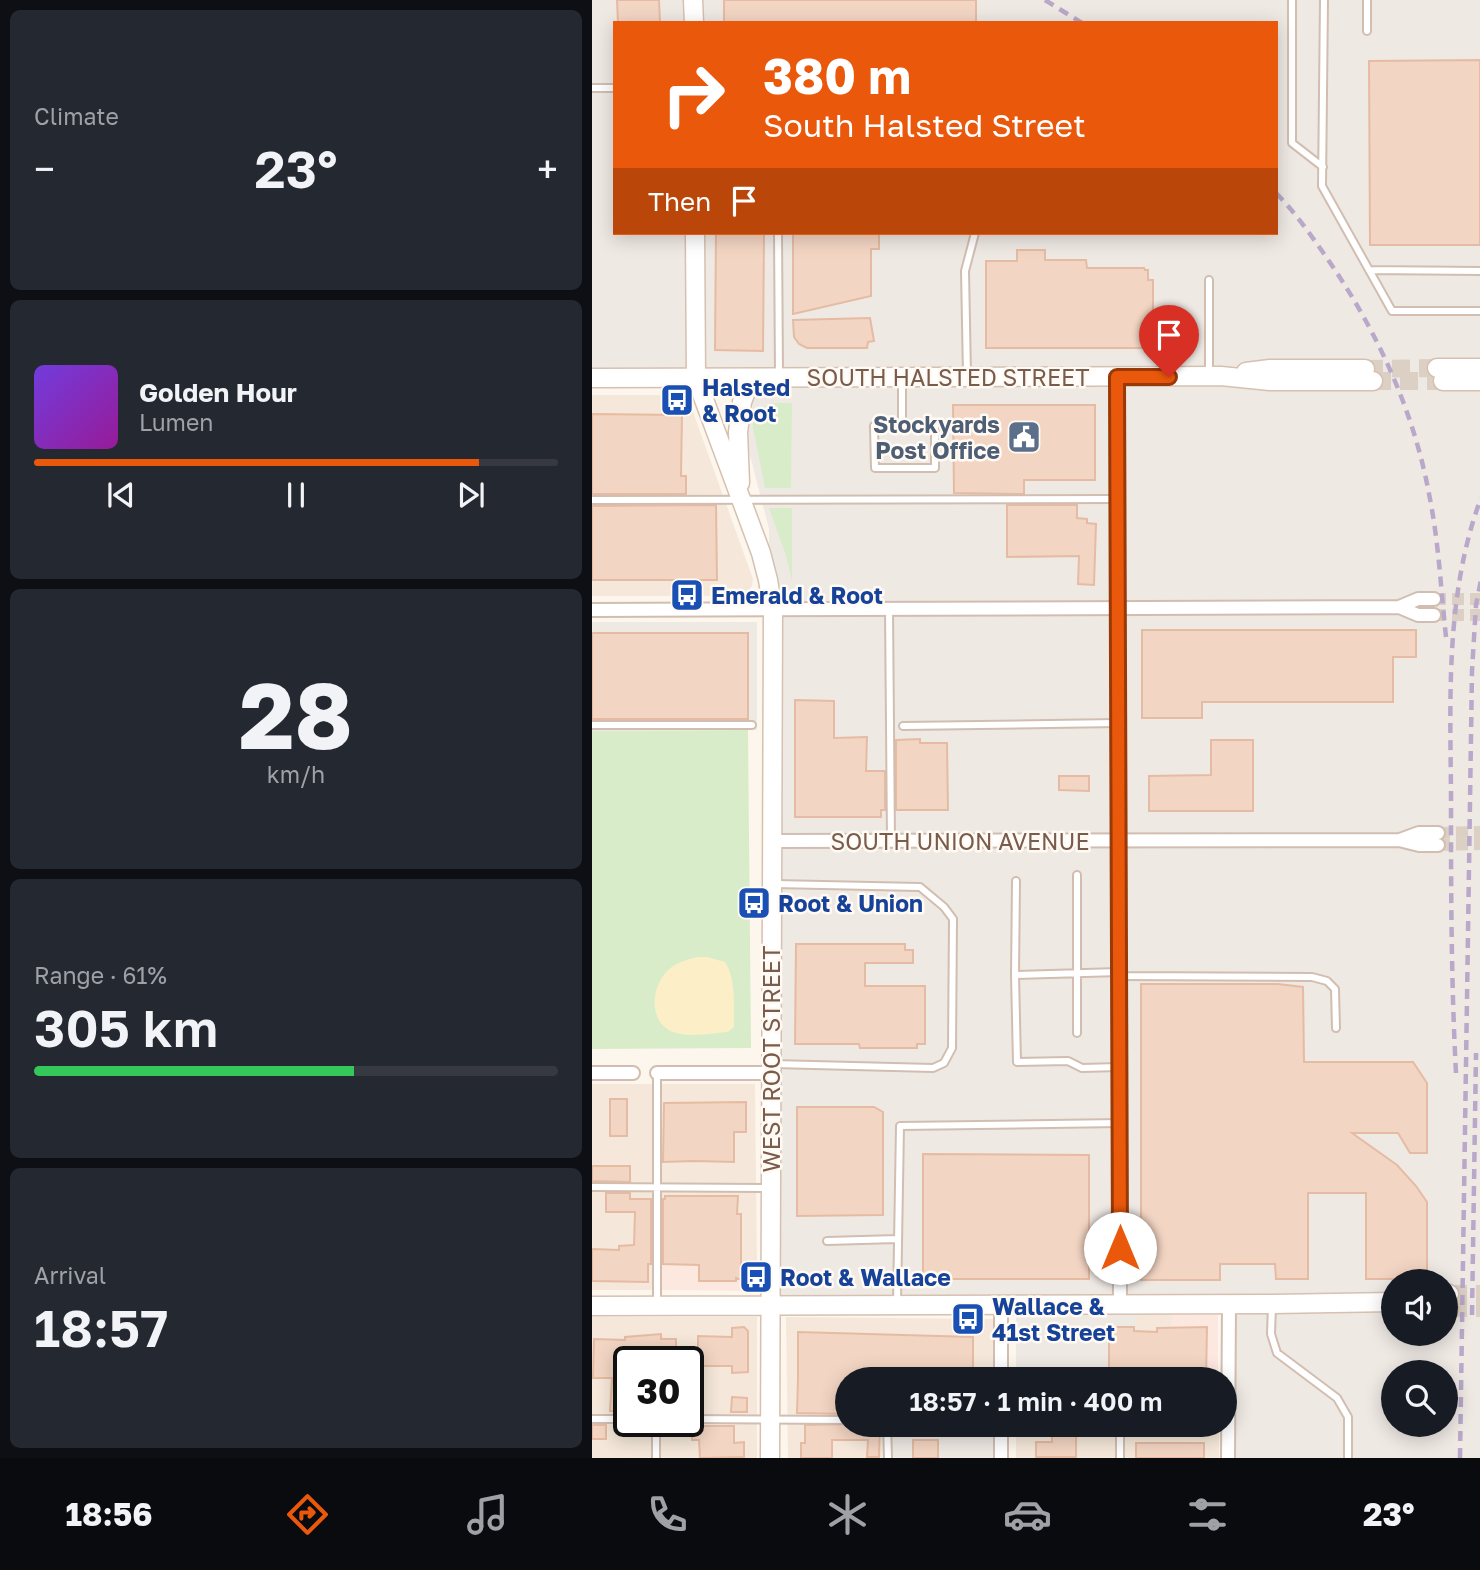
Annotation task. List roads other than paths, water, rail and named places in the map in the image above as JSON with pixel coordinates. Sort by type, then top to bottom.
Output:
[{"type":"street","points":[[693,0],[694,21]]},
{"type":"street","name":"WEST ROOT STREET","points":[[695,235],[696,378],[761,553],[773,610],[770,1458]]},
{"type":"street","points":[[1480,368],[1440,374],[1480,381]]},
{"type":"street","name":"SOUTH HALSTED STREET","points":[[592,378],[1215,376],[1270,369],[1369,375]]},
{"type":"street","points":[[1117,377],[1120,1304]]},
{"type":"street","points":[[740,500],[738,432],[742,402],[751,378]]},
{"type":"street","points":[[592,610],[1399,607],[1418,599],[1434,600]]},
{"type":"street","points":[[1399,607],[1418,615],[1434,615]]},
{"type":"street","name":"SOUTH UNION AVENUE","points":[[772,841],[1399,840],[1419,832],[1438,839]]},
{"type":"street","points":[[657,1073],[771,1069]]},
{"type":"street","points":[[592,1073],[633,1073]]},
{"type":"street","points":[[592,1306],[1381,1302]]},
{"type":"street","points":[[1228,1367],[1229,1304]]},
{"type":"street","points":[[1001,1305],[1001,1367]]},
{"type":"street","points":[[1001,1437],[1001,1458]]},
{"type":"street","points":[[1227,1437],[1228,1458]]},
{"type":"lane","points":[[1291,0],[1292,143],[1323,167]]},
{"type":"lane","points":[[1324,0],[1322,186],[1392,311],[1480,311]]},
{"type":"lane","points":[[1367,0],[1367,31]]},
{"type":"lane","points":[[592,88],[613,88]]},
{"type":"lane","points":[[778,235],[779,378]]},
{"type":"lane","points":[[966,377],[965,271],[974,235]]},
{"type":"lane","points":[[1369,270],[1480,271]]},
{"type":"lane","points":[[1209,280],[1215,376]]},
{"type":"lane","points":[[902,378],[902,426]]},
{"type":"lane","points":[[874,426],[902,426],[935,426],[935,468],[874,468],[874,426]]},
{"type":"lane","points":[[592,499],[1118,499]]},
{"type":"lane","points":[[889,610],[891,841]]},
{"type":"lane","points":[[903,726],[1118,723]]},
{"type":"lane","points":[[592,725],[752,725]]},
{"type":"lane","points":[[1077,875],[1077,1033]]},
{"type":"lane","points":[[1016,881],[1014,975],[1017,1062],[1068,1061],[1082,1068],[1119,1067]]},
{"type":"lane","points":[[771,1069],[933,1068],[944,1063],[952,1048],[952,919],[944,907],[920,887],[772,884]]},
{"type":"lane","points":[[1014,975],[1077,973],[1322,978],[1335,989],[1336,1028]]},
{"type":"lane","points":[[657,1073],[657,1306]]},
{"type":"lane","points":[[897,1305],[900,1126],[1120,1123]]},
{"type":"lane","points":[[592,1187],[771,1188]]},
{"type":"lane","points":[[827,1241],[897,1239]]},
{"type":"lane","points":[[1272,1304],[1271,1334],[1277,1353],[1337,1398],[1348,1417],[1348,1458]]},
{"type":"lane","points":[[592,1419],[613,1419]]},
{"type":"lane","points":[[704,1419],[835,1420]]},
{"type":"lane","points":[[656,1437],[656,1458]]},
{"type":"lane","points":[[887,1437],[888,1458]]},
{"type":"lane","points":[[1120,1437],[1120,1458]]},
{"type":"tunnel","points":[[1365,369],[1437,368]]},
{"type":"tunnel","points":[[1373,381],[1443,381]]},
{"type":"tunnel","points":[[1434,599],[1481,599]]},
{"type":"tunnel","points":[[1434,615],[1481,615]]},
{"type":"tunnel","points":[[1438,833],[1481,832]]},
{"type":"tunnel","points":[[1438,845],[1481,844]]},
{"type":"tunnel","points":[[1458,1294],[1481,1294]]},
{"type":"tunnel","points":[[1458,1308],[1481,1308]]},
{"type":"railway","points":[[1045,0],[1079,21]]},
{"type":"railway","points":[[1278,195],[1306,228],[1341,279],[1375,339],[1403,401],[1414,433],[1430,499],[1446,637]]},
{"type":"railway","points":[[1456,1073],[1450,718],[1452,643],[1461,570],[1481,498]]},
{"type":"railway","points":[[1460,1458],[1472,671],[1476,605],[1481,580]]},
{"type":"railway","points":[[1472,1315],[1476,1053]]},
{"type":"place","name":"Halsted & Root","points":[[677,400]]},
{"type":"place","name":"Stockyards Post Office","points":[[1024,437]]},
{"type":"place","name":"Emerald & Root","points":[[687,595]]},
{"type":"place","name":"Root & Union","points":[[754,903]]},
{"type":"place","name":"Root & Wallace","points":[[756,1277]]},
{"type":"place","name":"Wallace & 41st Street","points":[[968,1319]]}]
